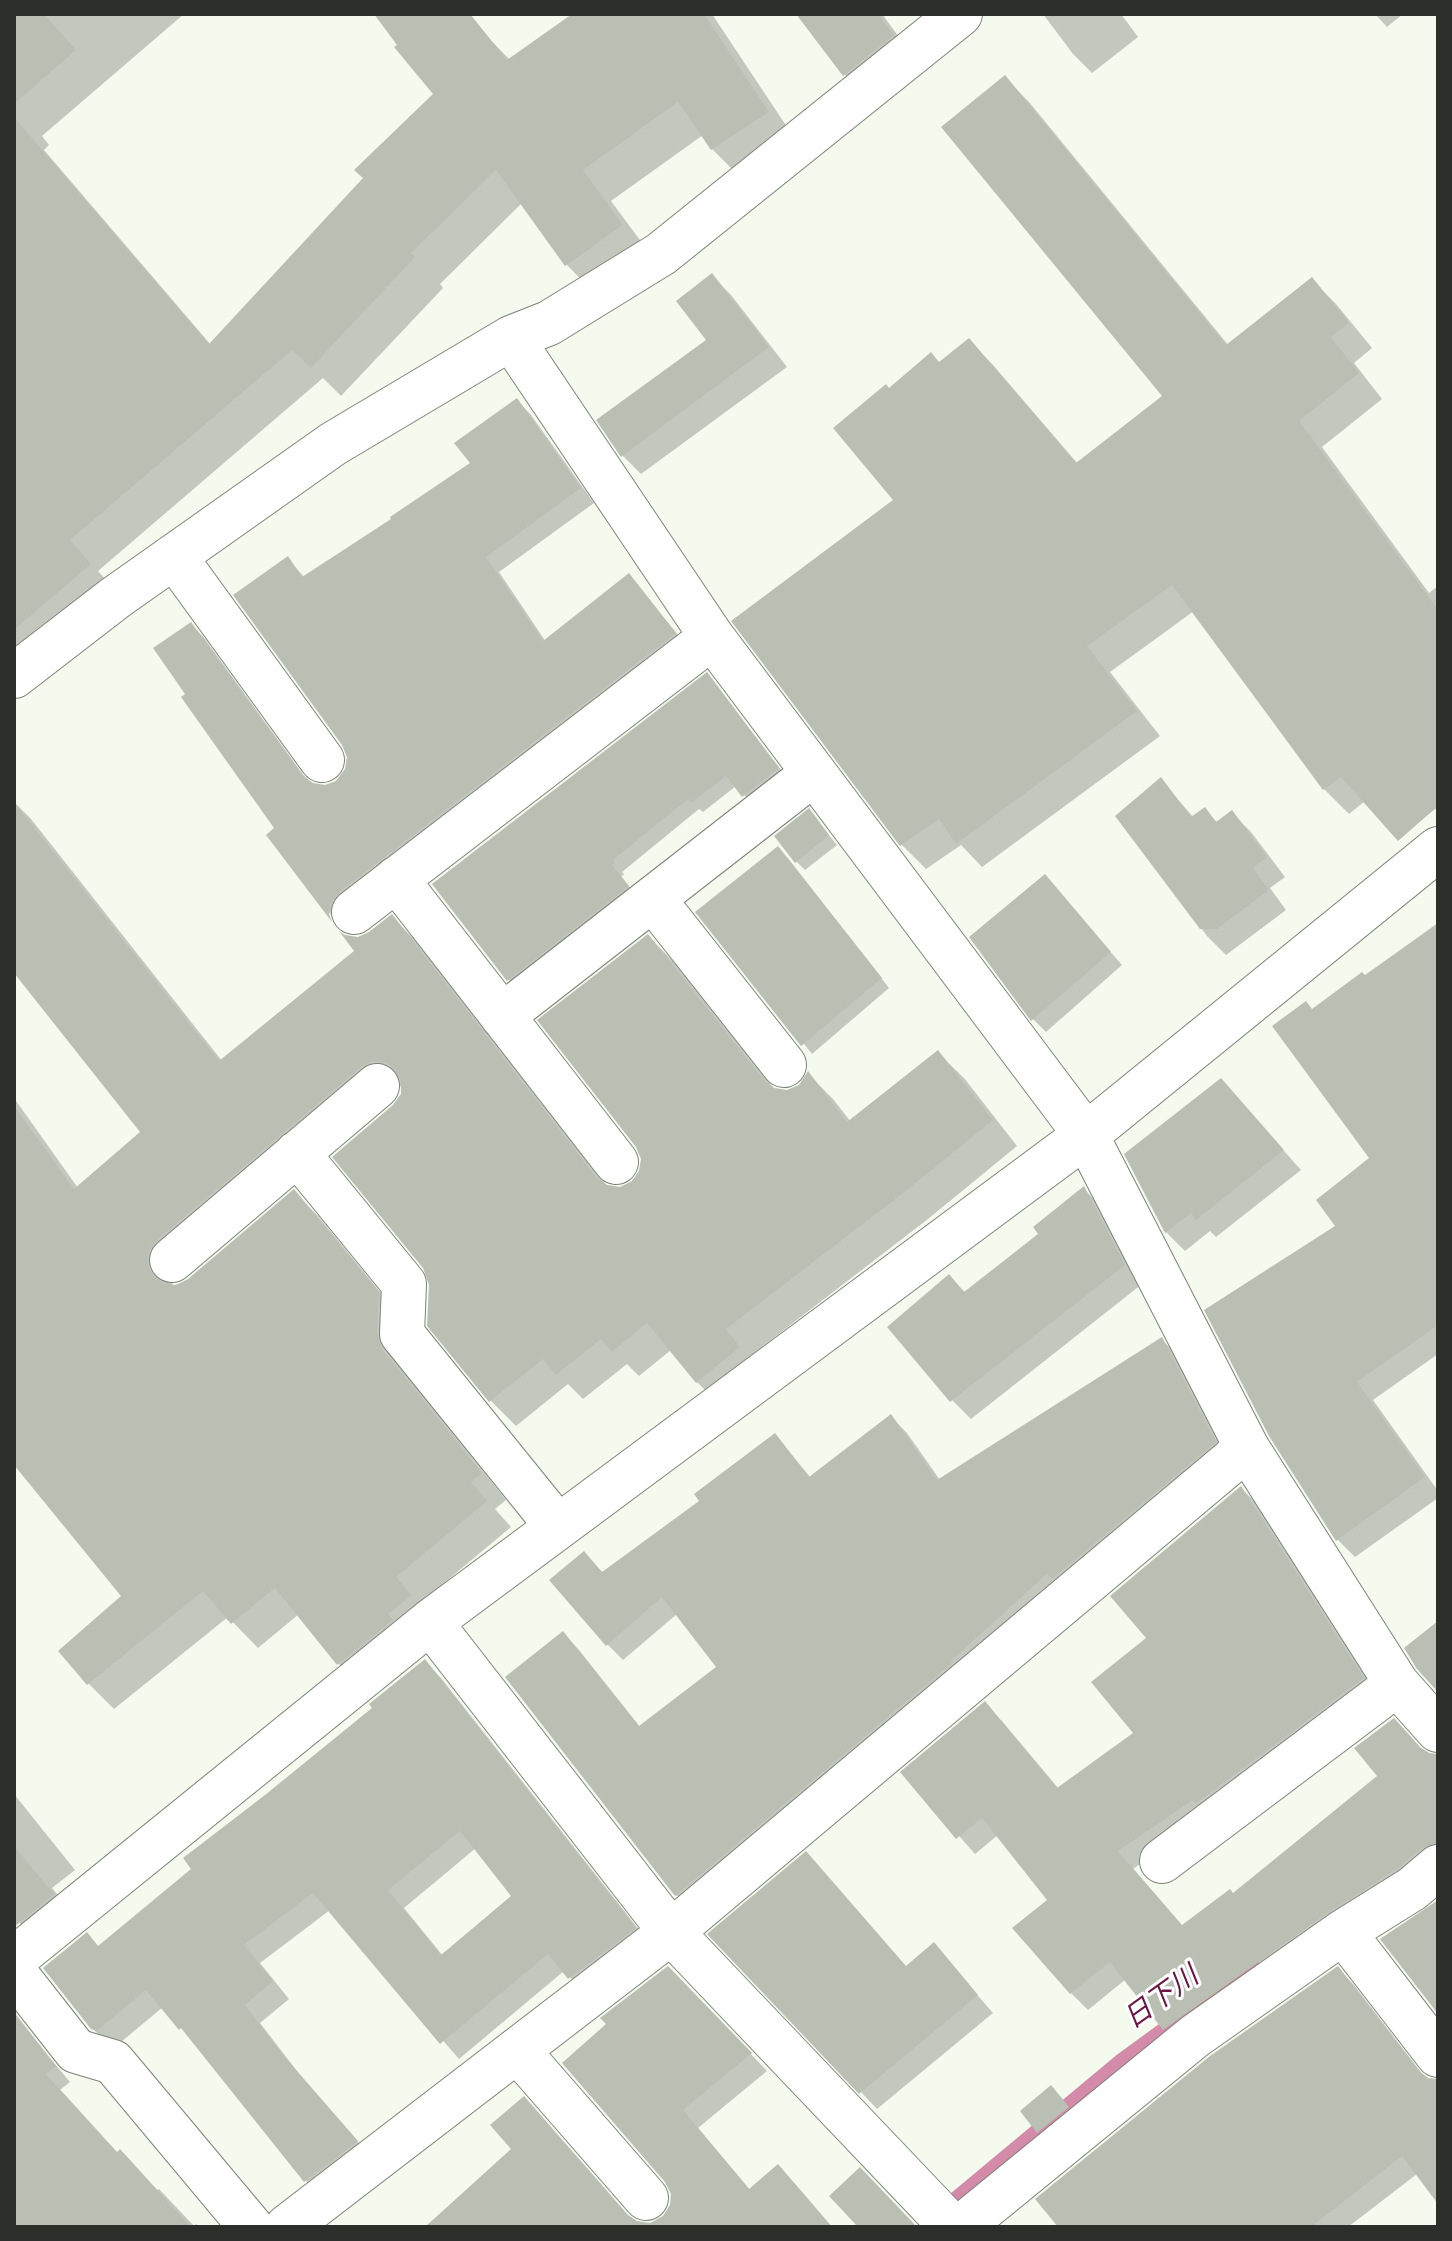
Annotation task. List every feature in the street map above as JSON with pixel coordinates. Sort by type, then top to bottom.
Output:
[{"type":"street","points":[[14,676],[115,598],[333,444],[511,338],[549,323],[661,254],[960,14]]},
{"type":"street","points":[[511,338],[712,637],[1086,1135],[1247,1448],[1397,1684],[1438,1730]]},
{"type":"street","points":[[174,556],[322,760]]},
{"type":"street","points":[[354,912],[712,637]]},
{"type":"street","points":[[502,1016],[814,773]]},
{"type":"street","points":[[14,1959],[430,1622],[1086,1135],[1438,849]]},
{"type":"street","points":[[396,879],[616,1162]]},
{"type":"street","points":[[653,899],[784,1065]]},
{"type":"street","points":[[172,1260],[377,1086]]},
{"type":"street","points":[[297,1153],[404,1284],[402,1334],[558,1527]]},
{"type":"street","points":[[287,2227],[671,1932],[1247,1448]]},
{"type":"street","points":[[430,1622],[671,1932],[947,2220],[1195,2036],[1343,1932],[1412,1889],[1438,1867]]},
{"type":"street","points":[[1162,1861],[1397,1684]]},
{"type":"street","points":[[1343,1932],[1438,2055]]},
{"type":"street","points":[[14,1972],[76,2051],[113,2062],[251,2227]]},
{"type":"street","points":[[517,2050],[646,2198]]},
{"type":"building","points":[[14,14],[44,14],[76,50],[14,104]]},
{"type":"building","points":[[374,14],[470,14],[507,60],[572,14],[704,14],[769,112],[711,150],[678,102],[583,170],[623,225],[565,266],[496,170],[411,253],[415,257],[311,368],[292,350],[70,540],[91,564],[14,630],[14,117],[209,344],[363,178],[354,170],[433,94],[394,47],[397,45]]},
{"type":"building","points":[[796,14],[878,14],[894,35],[843,76]]},
{"type":"building","points":[[1005,75],[1226,345],[1312,277],[1349,323],[1331,337],[1359,373],[1299,421],[1438,610],[1438,806],[1398,841],[1341,777],[1323,790],[1172,585],[1087,646],[1137,711],[956,844],[939,819],[900,846],[731,621],[893,500],[833,428],[886,384],[889,388],[931,352],[939,362],[969,338],[1076,463],[1162,396],[941,127]]},
{"type":"building","points":[[712,273],[769,347],[621,457],[596,420],[706,340],[676,301]]},
{"type":"building","points":[[517,398],[581,488],[486,557],[543,641],[629,573],[676,633],[339,892],[331,903],[329,914],[332,922],[266,835],[274,828],[181,697],[185,694],[153,648],[191,622],[302,775],[313,783],[325,785],[336,781],[345,769],[347,757],[342,745],[233,595],[288,556],[302,577],[391,519],[470,463],[454,443]]},
{"type":"building","points":[[707,672],[779,768],[742,797],[726,776],[691,803],[688,799],[613,860],[615,863],[612,865],[629,886],[507,981],[432,884]]},
{"type":"building","points":[[1161,777],[1191,817],[1205,807],[1216,822],[1232,810],[1267,857],[1253,868],[1269,890],[1217,929],[1200,929],[1115,816]]},
{"type":"building","points":[[14,802],[219,1061],[354,951],[339,931],[358,937],[392,914],[596,1177],[607,1185],[620,1187],[632,1181],[639,1171],[641,1159],[636,1147],[537,1020],[648,934],[764,1080],[774,1088],[787,1090],[799,1085],[808,1071],[847,1122],[938,1050],[993,1120],[726,1329],[740,1347],[696,1383],[647,1323],[612,1352],[601,1339],[556,1375],[543,1359],[489,1402],[427,1326],[429,1285],[423,1268],[332,1157],[393,1105],[401,1094],[401,1081],[395,1069],[386,1063],[373,1061],[361,1067],[156,1241],[148,1252],[148,1265],[154,1277],[163,1283],[176,1285],[188,1279],[294,1189],[379,1292],[377,1333],[382,1349],[482,1473],[471,1482],[487,1501],[396,1577],[412,1595],[388,1614],[393,1620],[337,1665],[275,1588],[231,1624],[203,1591],[87,1685],[58,1651],[121,1596],[14,1465],[14,1106],[74,1189],[140,1132],[14,973]]},
{"type":"building","points":[[809,808],[829,835],[795,863],[774,836]]},
{"type":"building","points":[[778,846],[882,978],[801,1046],[695,912]]},
{"type":"building","points":[[1045,874],[1111,952],[1031,1021],[969,937]]},
{"type":"building","points":[[1438,923],[1438,1325],[1357,1382],[1425,1477],[1336,1541],[1269,1436],[1204,1310],[1335,1226],[1316,1200],[1369,1158],[1272,1026],[1306,1001],[1312,1009]]},
{"type":"building","points":[[1221,1078],[1284,1150],[1196,1220],[1191,1213],[1165,1233],[1124,1154]]},
{"type":"building","points":[[1084,1186],[1125,1265],[950,1402],[887,1327],[949,1274],[964,1292],[1038,1234],[1033,1227]]},
{"type":"building","points":[[1162,1337],[1216,1442],[1052,1579],[1047,1574],[952,1663],[675,1896],[505,1677],[563,1631],[639,1726],[716,1667],[662,1597],[606,1646],[549,1580],[584,1551],[602,1572],[699,1501],[694,1494],[775,1433],[809,1477],[891,1414],[937,1480]]},
{"type":"building","points":[[1241,1486],[1364,1678],[1195,1804],[1193,1800],[1118,1851],[1182,1925],[1230,1889],[1233,1893],[1377,1776],[1354,1748],[1394,1718],[1420,1747],[1438,1754],[1438,1843],[1422,1848],[1397,1869],[1329,1912],[1163,2030],[1110,1962],[1070,1994],[1012,1928],[1047,1900],[982,1818],[956,1839],[900,1772],[985,1701],[1057,1788],[1133,1733],[1091,1682],[1146,1638],[1110,1596]]},
{"type":"building","points":[[1438,1621],[1438,1692],[1417,1669],[1404,1648]]},
{"type":"building","points":[[425,1659],[636,1928],[568,1979],[548,1954],[440,2044],[313,1893],[244,1945],[273,1981],[245,2005],[283,2055],[358,2141],[304,2182],[181,2028],[179,2030],[146,1990],[97,2031],[91,2029],[43,1968],[87,1932],[98,1946],[191,1869],[183,1858],[372,1708],[369,1704]],"holes":[[[460,1831],[511,1896],[441,1955],[388,1890]]]},
{"type":"building","points":[[14,1846],[54,1894],[14,1927]]},
{"type":"building","points":[[806,1851],[906,1966],[934,1942],[978,1995],[859,2094],[707,1934]]},
{"type":"building","points":[[1438,1900],[1438,2014],[1380,1939]]},
{"type":"building","points":[[668,1966],[752,2053],[683,2110],[749,2189],[778,2164],[832,2227],[425,2227],[511,2149],[490,2125],[524,2096],[628,2215],[637,2221],[650,2223],[663,2216],[670,2205],[671,2194],[665,2182],[562,2063],[606,2024],[600,2018]]},
{"type":"building","points":[[1338,1966],[1418,2070],[1428,2078],[1438,2079],[1438,2204],[1402,2156],[1311,2227],[1058,2227],[1035,2199],[1210,2056]]},
{"type":"building","points":[[14,2012],[56,2066],[46,2074],[191,2227],[14,2227]]},
{"type":"building","points":[[1051,2085],[1069,2107],[1037,2133],[1020,2111]]},
{"type":"building","points":[[860,2167],[917,2227],[858,2227],[829,2196]]},
{"type":"waterway","name":"日下川","points":[[941,2212],[1122,2061],[1252,1966]]}]
